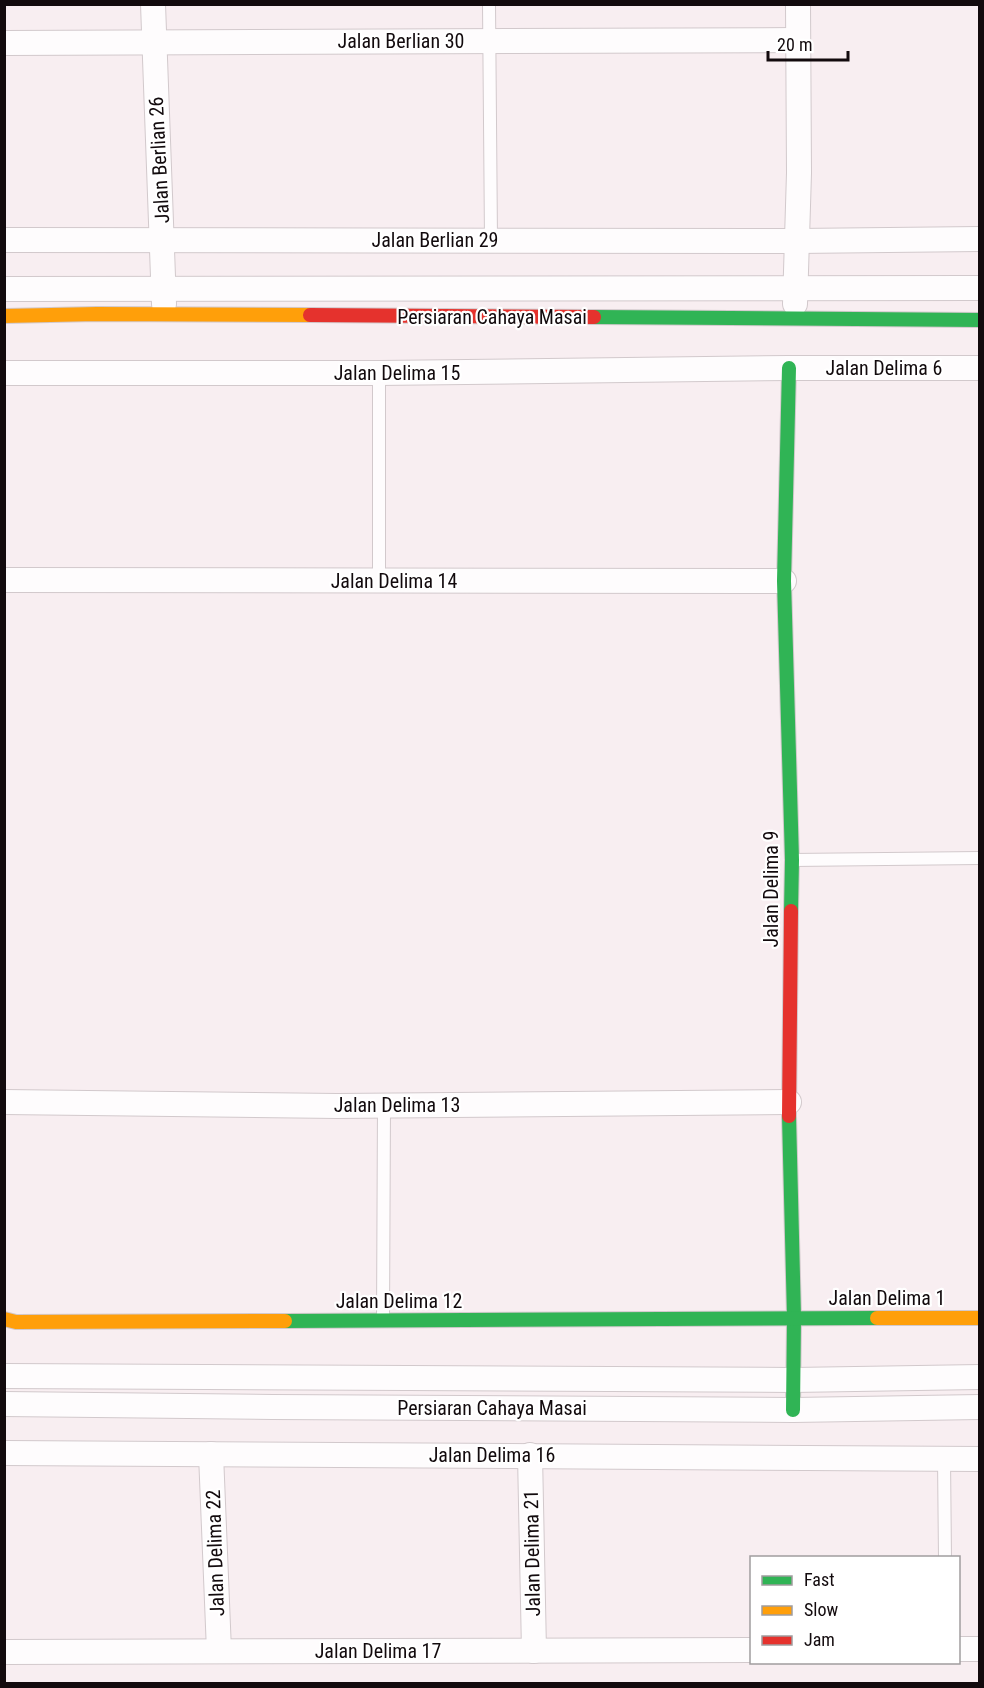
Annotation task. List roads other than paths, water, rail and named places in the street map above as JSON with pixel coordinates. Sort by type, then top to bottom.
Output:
[{"type":"street","name":"Jalan Berlian 26","points":[[153,4],[164,315]]},
{"type":"street","points":[[794,318],[799,173],[798,4]]},
{"type":"street","name":"Jalan Berlian 30","points":[[4,43],[798,40]]},
{"type":"street","name":"Jalan Berlian 29","points":[[4,240],[797,241],[980,238]]},
{"type":"street","name":"Persiaran Cahaya Masai","points":[[4,289],[980,288]]},
{"type":"street","name":"Persiaran Cahaya Masai","points":[[4,316],[97,314],[980,320]]},
{"type":"street","name":"Jalan Delima 6","points":[[789,368],[980,368]]},
{"type":"street","name":"Jalan Delima 15","points":[[4,372],[379,373],[789,368]]},
{"type":"street","name":"Jalan Delima 9","points":[[789,368],[784,581],[792,860],[789,1102],[794,1317],[793,1410]]},
{"type":"street","name":"Jalan Delima 14","points":[[4,580],[784,581]]},
{"type":"street","name":"Jalan Delima 13","points":[[4,1102],[384,1106],[789,1102]]},
{"type":"street","name":"Jalan Delima 1","points":[[794,1317],[980,1318]]},
{"type":"street","name":"Jalan Delima 12","points":[[4,1319],[16,1322],[794,1317]]},
{"type":"street","name":"Persiaran Cahaya Masai","points":[[4,1376],[793,1380],[980,1377]]},
{"type":"street","name":"Persiaran Cahaya Masai","points":[[4,1404],[793,1410],[980,1407]]},
{"type":"street","name":"Jalan Delima 16","points":[[4,1453],[980,1459]]},
{"type":"street","name":"Jalan Delima 22","points":[[211,1454],[219,1651]]},
{"type":"street","name":"Jalan Delima 21","points":[[530,1455],[534,1651]]},
{"type":"street","points":[[960,1649],[980,1649]]},
{"type":"street","name":"Jalan Delima 17","points":[[4,1652],[750,1650]]},
{"type":"lane","points":[[489,4],[491,240]]},
{"type":"lane","points":[[379,373],[379,581]]},
{"type":"lane","points":[[792,860],[980,858]]},
{"type":"lane","points":[[383,1321],[384,1106]]},
{"type":"lane","points":[[944,1459],[945,1556]]}]
